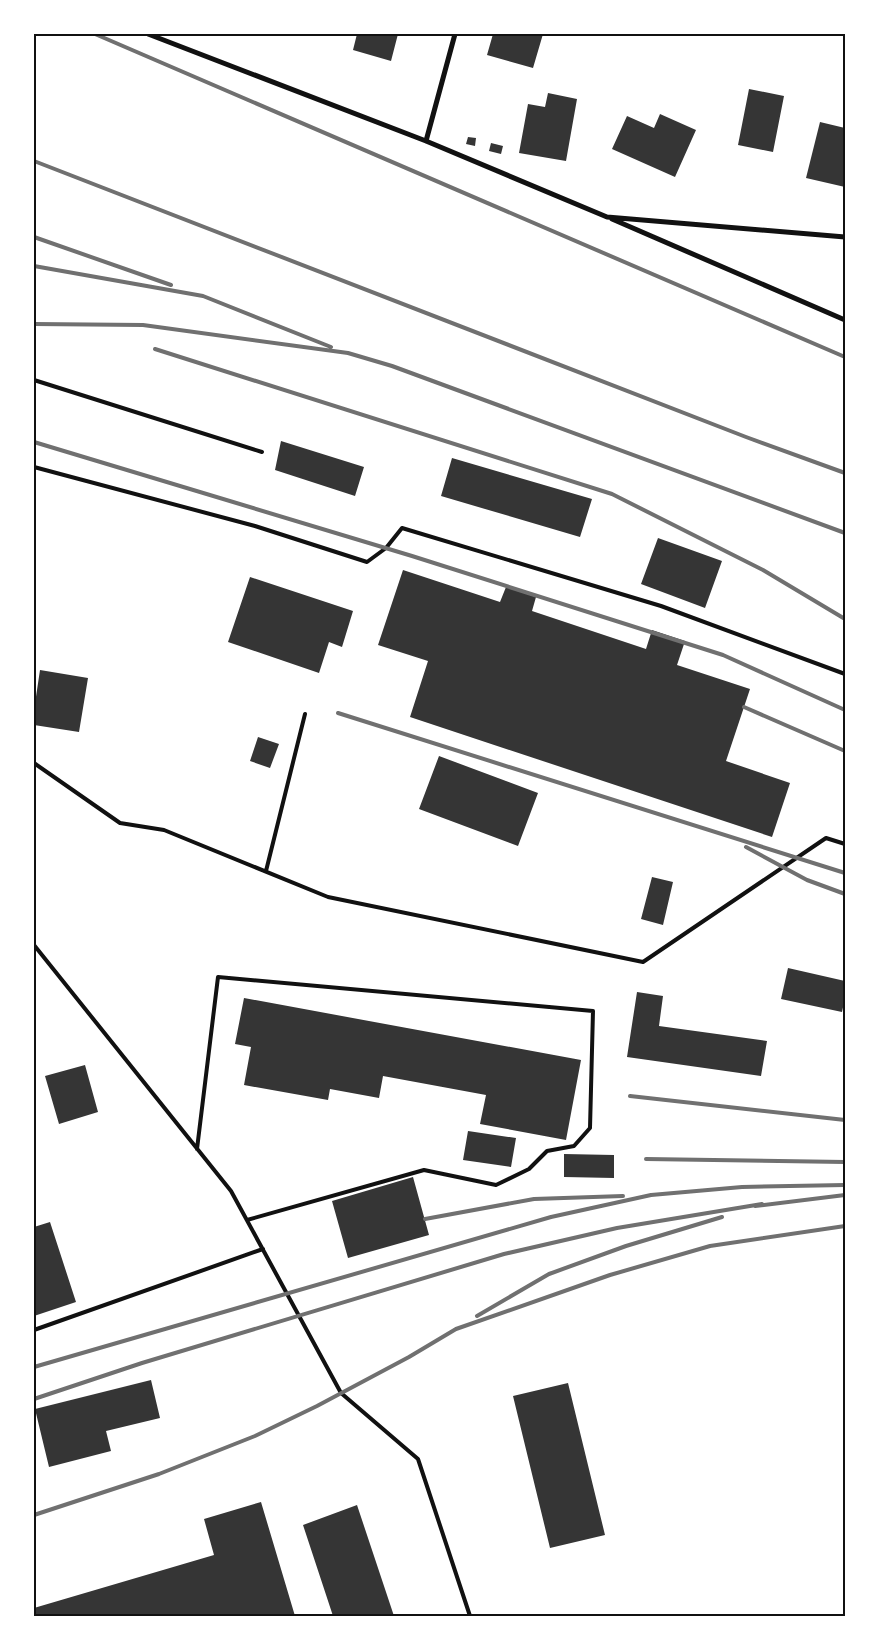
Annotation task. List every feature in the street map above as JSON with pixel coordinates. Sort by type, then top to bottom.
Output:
[{"type":"street","points":[[148,34],[426,141],[845,320]]},
{"type":"street","points":[[426,141],[455,34]]},
{"type":"street","points":[[607,217],[845,237]]},
{"type":"lane","points":[[34,380],[262,452]]},
{"type":"lane","points":[[34,467],[255,526],[367,562],[386,548],[402,528],[661,606],[845,674]]},
{"type":"lane","points":[[266,872],[305,714]]},
{"type":"lane","points":[[34,763],[120,823],[164,830],[328,897],[643,962],[826,838],[845,844]]},
{"type":"lane","points":[[34,945],[231,1191],[342,1393],[418,1459],[470,1616]]},
{"type":"lane","points":[[197,1149],[218,977],[594,1011],[590,1128],[574,1146],[547,1151],[529,1169],[496,1185],[424,1170],[247,1220]]},
{"type":"lane","points":[[34,1330],[263,1249]]},
{"type":"building","points":[[357,34],[398,34],[391,61],[353,50]]},
{"type":"building","points":[[493,34],[543,34],[533,68],[487,55]]},
{"type":"building","points":[[749,89],[784,96],[773,152],[738,145]]},
{"type":"building","points":[[548,93],[577,99],[566,161],[519,153],[528,104],[545,107]]},
{"type":"building","points":[[660,114],[696,130],[675,177],[612,149],[627,116],[654,128]]},
{"type":"building","points":[[820,122],[845,128],[845,187],[806,178]]},
{"type":"building","points":[[468,137],[476,138],[475,146],[466,144]]},
{"type":"building","points":[[491,143],[503,146],[501,154],[489,151]]},
{"type":"building","points":[[281,441],[364,467],[355,496],[275,470]]},
{"type":"building","points":[[452,458],[592,499],[580,537],[441,496]]},
{"type":"building","points":[[658,538],[722,561],[705,608],[641,584]]},
{"type":"building","points":[[403,570],[500,602],[506,587],[536,597],[532,611],[646,649],[652,630],[685,641],[677,665],[750,689],[726,761],[790,783],[772,837],[410,717],[428,661],[378,645]]},
{"type":"building","points":[[250,577],[353,611],[342,647],[329,642],[319,673],[228,642]]},
{"type":"building","points":[[40,670],[88,678],[79,732],[34,725],[34,710]]},
{"type":"building","points":[[258,737],[279,744],[270,768],[250,761]]},
{"type":"building","points":[[439,756],[538,793],[518,846],[419,809]]},
{"type":"building","points":[[652,877],[673,882],[663,925],[641,919]]},
{"type":"building","points":[[788,968],[845,981],[845,998],[842,1012],[781,999]]},
{"type":"building","points":[[637,992],[663,996],[659,1026],[767,1041],[761,1076],[627,1057]]},
{"type":"building","points":[[244,998],[581,1060],[566,1140],[480,1124],[486,1095],[383,1076],[379,1098],[330,1089],[328,1100],[244,1085],[251,1047],[235,1044]]},
{"type":"building","points":[[85,1065],[98,1112],[59,1124],[45,1076]]},
{"type":"building","points":[[468,1131],[516,1138],[511,1167],[463,1160]]},
{"type":"building","points":[[564,1154],[614,1155],[614,1178],[564,1177]]},
{"type":"building","points":[[413,1177],[429,1235],[348,1258],[332,1201]]},
{"type":"building","points":[[50,1222],[76,1302],[34,1316],[34,1227]]},
{"type":"building","points":[[151,1380],[160,1418],[106,1431],[111,1451],[49,1467],[35,1409]]},
{"type":"building","points":[[568,1383],[605,1535],[550,1548],[513,1396]]},
{"type":"building","points":[[261,1502],[295,1616],[34,1616],[34,1608],[214,1555],[204,1519]]},
{"type":"building","points":[[357,1505],[394,1616],[333,1616],[303,1525]]},
{"type":"railway","points":[[95,34],[845,357]]},
{"type":"railway","points":[[34,161],[746,437],[845,473]]},
{"type":"railway","points":[[34,237],[171,285]]},
{"type":"railway","points":[[34,266],[203,296],[331,347]]},
{"type":"railway","points":[[34,324],[143,325],[348,353],[392,366],[845,533]]},
{"type":"railway","points":[[155,349],[612,494],[763,570],[845,619]]},
{"type":"railway","points":[[34,442],[412,556],[723,655],[845,710]]},
{"type":"railway","points":[[744,707],[845,751]]},
{"type":"railway","points":[[338,713],[845,873]]},
{"type":"railway","points":[[746,847],[807,880],[845,894]]},
{"type":"railway","points":[[630,1096],[845,1120]]},
{"type":"railway","points":[[646,1159],[845,1162]]},
{"type":"railway","points":[[34,1367],[551,1217],[651,1195],[742,1187],[845,1185]]},
{"type":"railway","points":[[755,1206],[845,1195]]},
{"type":"railway","points":[[425,1219],[534,1199],[623,1196]]},
{"type":"railway","points":[[34,1399],[142,1363],[504,1254],[617,1228],[762,1204]]},
{"type":"railway","points":[[477,1316],[549,1274],[626,1246],[722,1217]]},
{"type":"railway","points":[[34,1515],[159,1474],[255,1436],[317,1406],[409,1357],[456,1329],[610,1275],[710,1246],[845,1226]]}]
